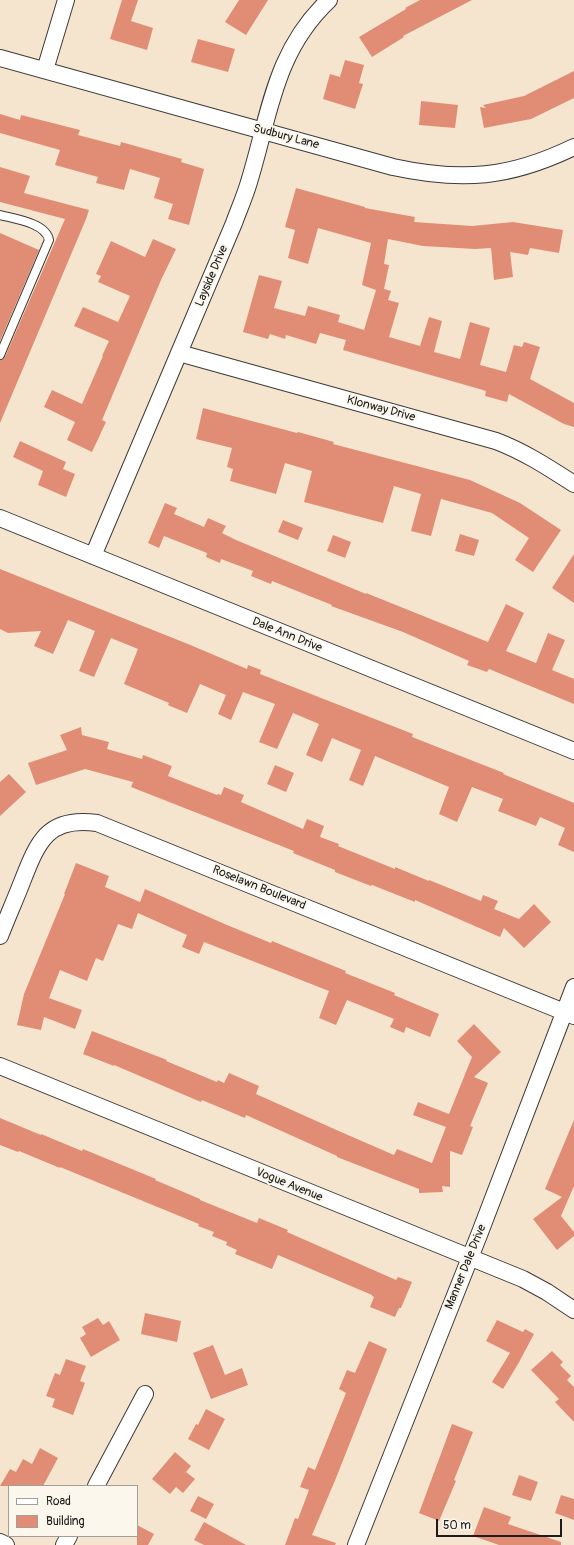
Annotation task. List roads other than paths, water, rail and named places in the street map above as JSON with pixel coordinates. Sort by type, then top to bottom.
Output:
[{"type":"street","points":[[45,70],[66,0]]},
{"type":"street","name":"Layside Drive","points":[[93,556],[234,222],[249,182],[262,130],[279,75],[291,48],[307,23],[329,0]]},
{"type":"street","name":"Sudbury Lane","points":[[0,58],[393,167],[423,173],[446,176],[464,176],[504,172],[535,164],[574,147]]},
{"type":"street","name":"Klonway Drive","points":[[179,354],[496,441],[515,448],[532,457],[574,484]]},
{"type":"street","name":"Dale Ann Drive","points":[[0,518],[574,751]]},
{"type":"street","name":"Roselawn Boulevard","points":[[0,936],[30,862],[38,844],[42,839],[56,828],[66,823],[82,821],[97,823],[569,1014]]},
{"type":"street","name":"Manner Dale Drive","points":[[360,1544],[469,1258],[569,1014],[574,988]]},
{"type":"street","name":"Vogue Avenue","points":[[0,1066],[523,1279],[547,1292],[574,1310]]},
{"type":"street","points":[[97,1485],[145,1394]]},
{"type":"street","points":[[0,1542],[6,1545]]},
{"type":"lane","points":[[0,215],[39,227],[48,235],[48,240],[0,355]]}]
